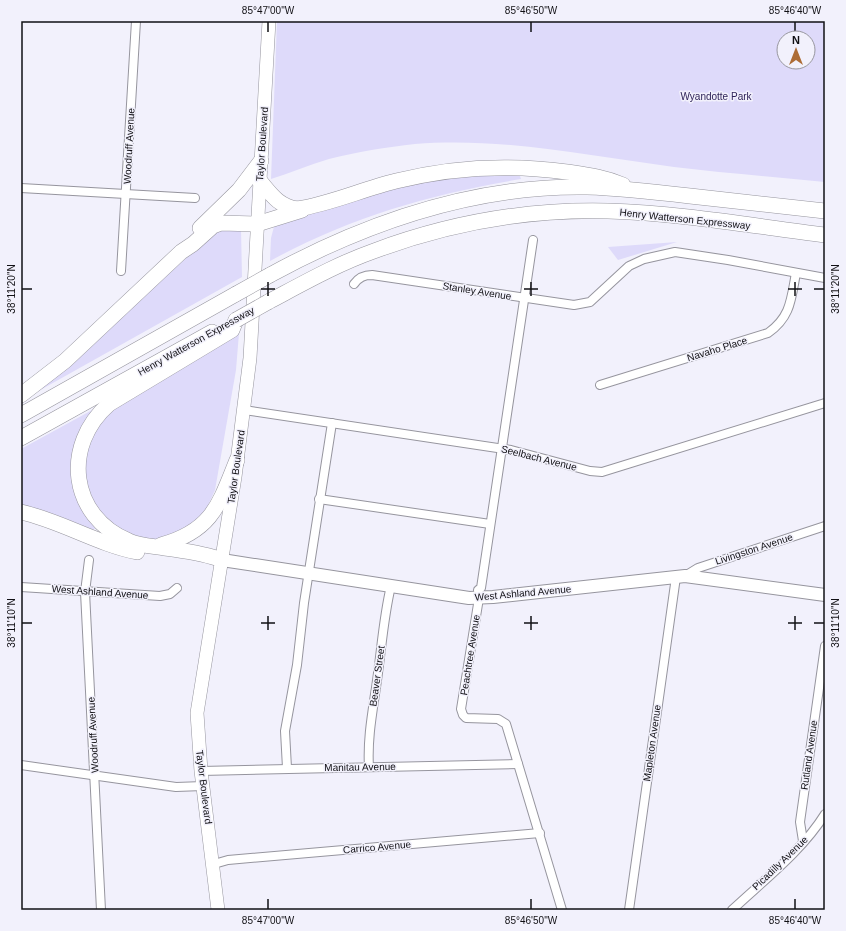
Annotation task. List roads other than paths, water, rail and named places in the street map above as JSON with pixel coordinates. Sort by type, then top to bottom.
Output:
[{"type":"highway","points":[[180,252],[188,240],[239,190],[261,161]]},
{"type":"highway","points":[[259,180],[279,204],[297,209],[416,176],[485,167],[538,168],[604,177],[633,190]]},
{"type":"highway","points":[[21,414],[270,275],[316,251],[355,234],[400,218],[456,202],[508,193],[554,188],[587,187],[633,190],[825,211]]},
{"type":"highway","points":[[21,395],[65,361],[180,252],[193,244],[213,226],[221,223],[257,224],[300,212],[306,207]]},
{"type":"highway","name":"Henry Watterson Expressway","points":[[21,438],[197,339],[236,320],[325,272],[373,251],[439,231],[490,219],[521,214],[576,211],[651,213],[825,235]]},
{"type":"highway","points":[[222,560],[206,554],[156,547],[129,541],[113,532],[96,517],[84,498],[78,478],[78,458],[82,441],[95,417],[109,404],[232,330],[236,320]]},
{"type":"highway","points":[[156,547],[181,540],[195,532],[207,521],[220,501],[237,460]]},
{"type":"highway","points":[[21,512],[62,524],[126,550],[202,561],[222,560]]},
{"type":"main road","name":"Taylor Boulevard","points":[[218,910],[214,864],[201,770],[197,713],[237,460],[253,325],[259,180],[269,21]]},
{"type":"street","name":"Woodruff Avenue","points":[[121,271],[136,21]]},
{"type":"street","points":[[21,188],[195,198]]},
{"type":"street","name":"Peachtree Avenue","points":[[533,240],[502,449],[480,588],[478,590],[479,598],[462,713],[470,718],[503,721],[506,724],[562,910]]},
{"type":"street","name":"Stanley Avenue","points":[[354,284],[364,275],[372,275],[574,305],[590,302],[629,266],[644,259],[675,252],[825,278]]},
{"type":"street","name":"Navaho Place","points":[[600,385],[768,333],[777,326],[786,315],[796,273]]},
{"type":"street","name":"Seelbach Avenue","points":[[244,410],[502,449],[590,471],[602,472],[825,403]]},
{"type":"street","points":[[287,768],[285,731],[297,665],[309,573],[332,423]]},
{"type":"street","points":[[320,499],[490,524]]},
{"type":"street","name":"Livingston Avenue","points":[[680,576],[698,568],[825,526]]},
{"type":"street","name":"Woodruff Avenue","points":[[89,560],[85,592],[102,910]]},
{"type":"street","name":"West Ashland Avenue","points":[[222,560],[469,598],[680,576],[825,595]]},
{"type":"street","name":"Mapleton Avenue","points":[[629,910],[680,576]]},
{"type":"street","name":"Beaver Street","points":[[369,767],[370,722],[378,674],[384,619],[391,586]]},
{"type":"street","name":"West Ashland Avenue","points":[[21,587],[160,596],[170,594],[178,588]]},
{"type":"street","name":"Rutland Avenue","points":[[803,841],[800,822],[825,646]]},
{"type":"street","name":"Manitau Avenue","points":[[201,770],[518,764]]},
{"type":"street","points":[[21,765],[176,787],[203,786]]},
{"type":"street","name":"Picadilly Avenue","points":[[732,910],[791,855],[817,827],[825,814]]},
{"type":"street","name":"Carrico Avenue","points":[[214,864],[228,860],[540,833]]},
{"type":"park label","name":"Wyandotte Park","points":[[716,96]]}]
